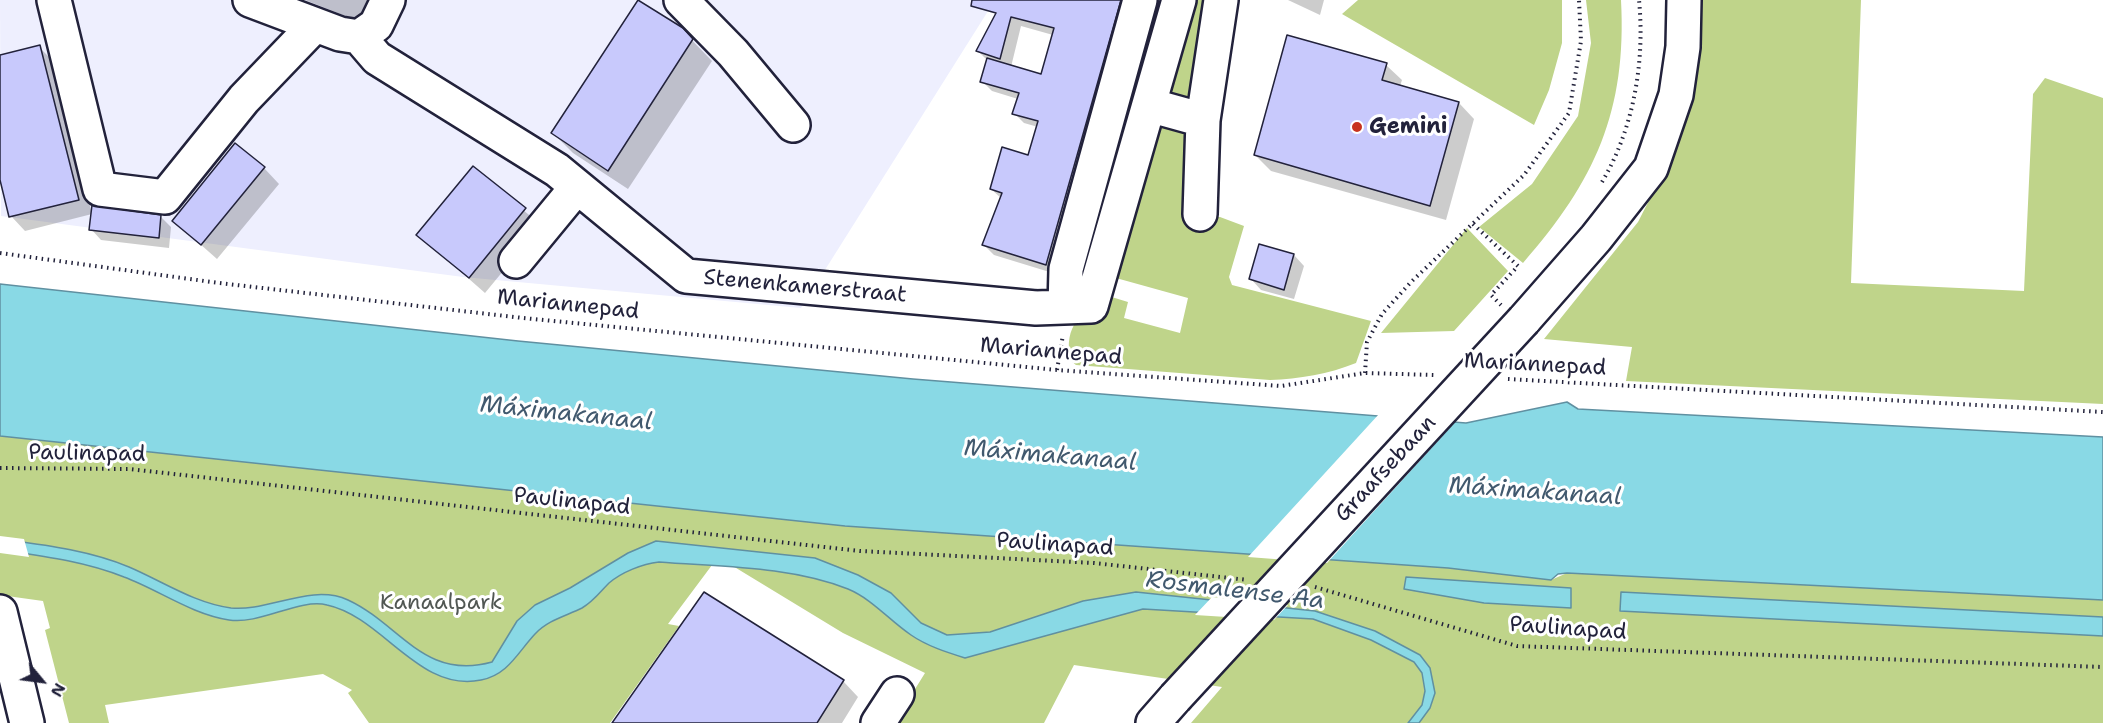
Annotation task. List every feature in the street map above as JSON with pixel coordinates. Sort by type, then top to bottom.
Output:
[{"type":"main road","points":[[54,0],[100,189],[165,196],[244,99],[315,25]]},
{"type":"main road","points":[[250,0],[340,34],[358,37],[376,25],[388,0]]},
{"type":"main road","points":[[681,0],[733,53],[793,125]]},
{"type":"main road","points":[[1140,0],[1065,268],[1065,307],[1091,306],[1179,0]]},
{"type":"main road","points":[[1200,214],[1203,120],[1221,0]]},
{"type":"main road","name":"Graafsebaan","points":[[1153,723],[1508,308],[1589,247],[1606,201],[1656,99],[1665,40],[1665,0]]},
{"type":"main road","name":"Graafsebaan","points":[[1606,201],[1640,186],[1651,168],[1670,118],[1683,47],[1684,0]]},
{"type":"main road","name":"Stenenkamerstraat","points":[[358,37],[377,58],[567,179],[686,276],[1036,308],[1065,307]]},
{"type":"main road","points":[[1149,105],[1203,120]]},
{"type":"main road","points":[[516,261],[567,179]]},
{"type":"main road","points":[[1,616],[27,723]]},
{"type":"main road","points":[[878,723],[897,694]]},
{"type":"path","points":[[1365,373],[1367,342],[1382,314],[1411,282],[1524,175],[1569,113],[1581,41],[1579,0]]},
{"type":"path","points":[[1606,201],[1616,152],[1634,97],[1640,38],[1639,0]]},
{"type":"path","points":[[1473,224],[1518,266],[1491,296],[1508,308]]},
{"type":"path","name":"Mariannepad","points":[[0,253],[219,283],[523,318],[1057,370],[1281,386],[1365,373],[1439,375]]},
{"type":"path","points":[[1057,370],[1065,323],[1065,307]]},
{"type":"path","name":"Mariannepad","points":[[1498,379],[2103,412]]},
{"type":"path","name":"Paulinapad","points":[[0,468],[129,469],[860,551],[1094,563],[1257,581]]},
{"type":"path","name":"Paulinapad","points":[[1303,586],[1326,588],[1517,646],[2103,667]]},
{"type":"shaded area","points":[[0,0],[995,0],[801,308],[463,277],[1,216]]},
{"type":"green space","points":[[1192,0],[1213,0],[1195,99],[1177,100],[1167,92]]},
{"type":"green space","points":[[1358,0],[1562,0],[1562,43],[1549,90],[1534,125],[1342,14]]},
{"type":"green space","points":[[1586,0],[1621,0],[1621,40],[1612,110],[1587,173],[1570,203],[1523,263],[1479,227],[1532,184],[1578,116],[1591,43]]},
{"type":"green space","points":[[1694,0],[1861,0],[1851,283],[2024,291],[2033,94],[2045,78],[2103,98],[2103,404],[1626,381],[1632,347],[1544,339],[1638,222],[1663,173]]},
{"type":"green space","points":[[1159,121],[1183,129],[1190,139],[1191,218],[1220,217],[1244,226],[1229,277],[1232,285],[1371,321],[1356,363],[1314,375],[1270,380],[1076,365],[1070,360],[1072,329],[1082,315],[1105,295],[1128,302],[1124,318],[1180,333],[1188,298],[1116,278]]},
{"type":"green space","points":[[1467,228],[1508,271],[1454,331],[1381,333]]},
{"type":"green space","name":"Kanaalpark","points":[[0,436],[845,526],[1448,568],[1551,580],[1567,573],[2103,600],[2103,723],[1191,723],[1222,687],[1074,665],[1044,723],[894,723],[925,673],[843,633],[718,557],[668,624],[679,626],[610,723],[369,723],[348,693],[352,690],[323,674],[105,705],[109,723],[69,723],[45,630],[50,628],[43,601],[0,595]]},
{"type":"water","name":"Máximakanaal","points":[[0,284],[518,341],[913,379],[1466,423],[1567,402],[1578,409],[2103,437],[2103,600],[1567,573],[1558,574],[1551,580],[1448,568],[845,526],[0,436]]},
{"type":"water","points":[[0,539],[98,556],[129,567],[191,597],[231,608],[259,606],[304,596],[334,596],[348,600],[366,610],[414,647],[448,664],[468,666],[492,662],[517,621],[535,605],[570,588],[628,553],[656,541],[815,558],[858,575],[891,593],[921,623],[947,635],[990,632],[1083,601],[1136,592],[1315,611],[1375,631],[1420,655],[1430,668],[1435,693],[1430,708],[1419,723],[1408,723],[1422,705],[1425,691],[1422,673],[1414,662],[1371,640],[1313,619],[1143,609],[965,658],[917,639],[865,598],[825,581],[755,569],[659,562],[620,575],[586,606],[546,625],[535,634],[512,662],[498,673],[481,680],[459,681],[439,675],[420,665],[366,624],[347,612],[327,605],[304,605],[253,619],[229,620],[201,613],[109,571],[63,560],[0,550]]},
{"type":"water","points":[[1406,577],[1571,588],[1571,608],[1484,603],[1404,589]]},
{"type":"water","points":[[1621,592],[2103,617],[2103,636],[1620,611]]},
{"type":"pier","points":[[1379,414],[1457,420],[1327,563],[1248,557]]},
{"type":"pier","points":[[0,536],[24,539],[29,557],[0,553]]},
{"type":"pier","points":[[1212,597],[1288,605],[1274,620],[1195,615]]},
{"type":"building","points":[[638,0],[683,28],[693,39],[608,171],[551,133]]},
{"type":"building","points":[[972,0],[1121,0],[1046,265],[982,245],[1002,193],[990,189],[1002,147],[1028,155],[1038,121],[1012,114],[1019,93],[980,82],[987,58],[1041,74],[1054,28],[1011,17],[1000,59],[976,51],[996,13],[971,6]]},
{"type":"building","name":"Gemini","points":[[1287,35],[1387,63],[1382,80],[1459,102],[1430,206],[1254,155]]},
{"type":"building","points":[[40,45],[79,200],[9,217],[0,180],[0,55]]},
{"type":"building","points":[[235,143],[265,167],[201,245],[172,221]]},
{"type":"building","points":[[473,166],[526,208],[469,278],[416,235]]},
{"type":"building","points":[[92,205],[161,215],[159,238],[89,230]]},
{"type":"building","points":[[1259,244],[1294,254],[1284,290],[1249,279]]},
{"type":"building","points":[[704,592],[844,680],[817,723],[612,723]]},
{"type":"place","name":"Gemini","points":[[1357,127]]},
{"type":"water label","name":"Rosmalense Aa","points":[[1235,591]]}]
